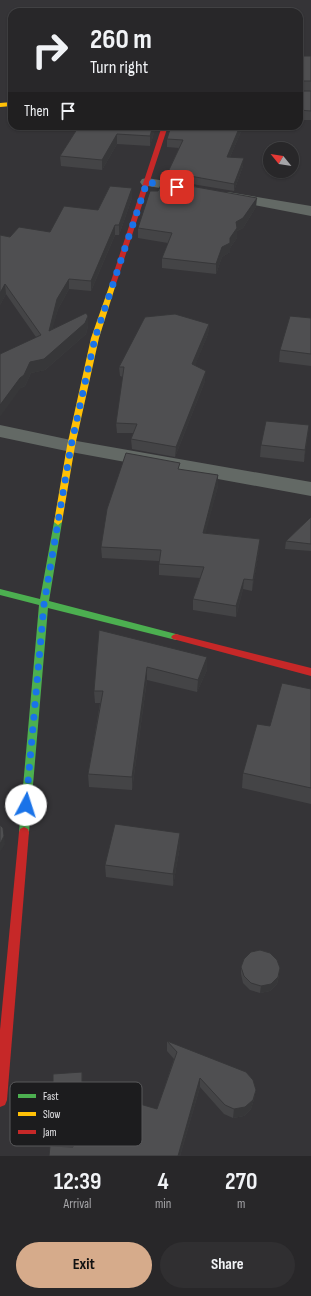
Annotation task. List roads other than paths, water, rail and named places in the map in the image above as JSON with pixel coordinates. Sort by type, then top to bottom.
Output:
[{"type":"main road","points":[[0,1100],[44,604],[71,446],[95,338],[164,130]]},
{"type":"main road","points":[[0,592],[311,672]]},
{"type":"street","points":[[147,182],[202,191]]},
{"type":"street","points":[[217,194],[311,211]]},
{"type":"street","points":[[0,432],[311,489]]}]
